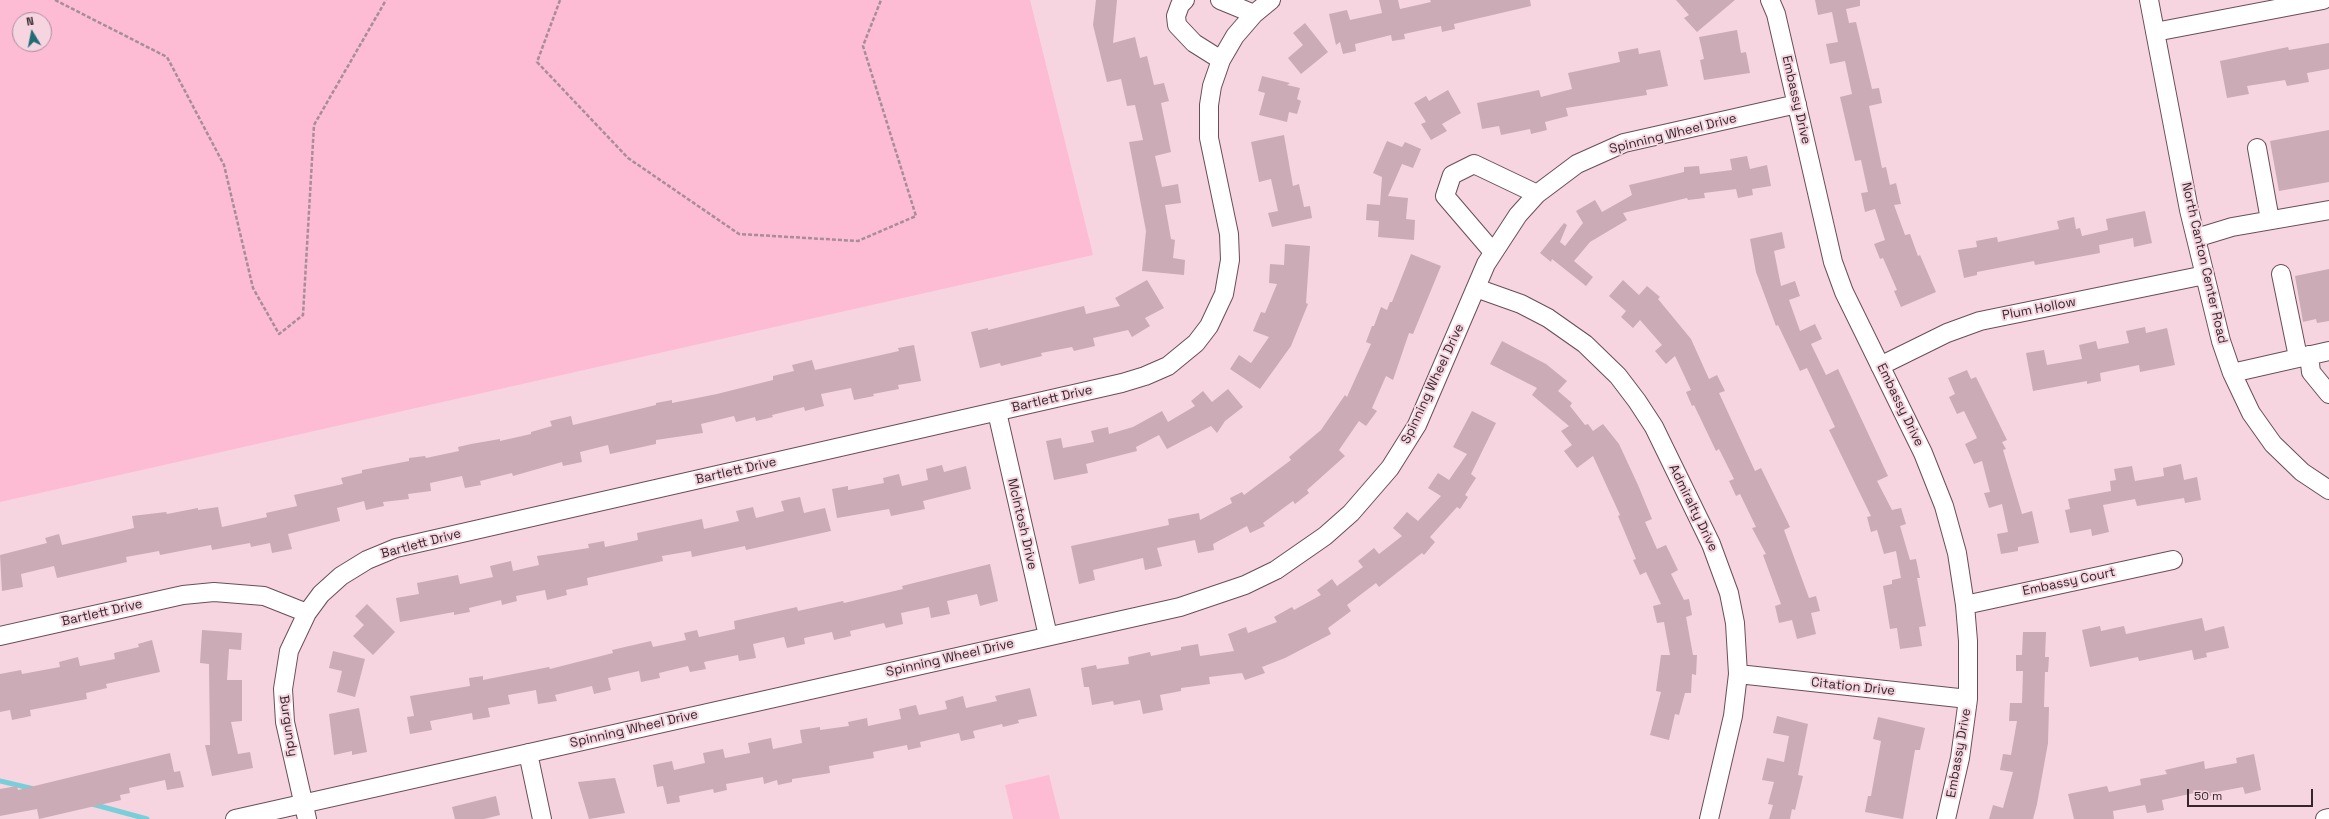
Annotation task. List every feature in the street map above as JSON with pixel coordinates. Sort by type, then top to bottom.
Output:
[{"type":"street","points":[[1185,0],[1180,5],[1176,16],[1177,25],[1194,44],[1221,60]]},
{"type":"street","points":[[1220,0],[1254,14]]},
{"type":"street","name":"Bartlett Drive","points":[[0,636],[183,596],[214,592],[264,596],[307,613],[322,594],[341,576],[367,560],[396,548],[997,412],[1145,376],[1181,356],[1196,343],[1209,326],[1224,294],[1230,260],[1229,234],[1209,138],[1209,105],[1212,86],[1221,60],[1236,36],[1254,14],[1271,0]]},
{"type":"street","name":"Embassy Drive","points":[[1770,0],[1776,14],[1833,262],[1844,292],[1923,453],[1944,506],[1957,554],[1965,605],[1968,641],[1968,699],[1960,758],[1946,819]]},
{"type":"street","name":"North Canton Center Road","points":[[2149,0],[2196,238],[2221,341],[2232,373],[2251,413],[2273,444],[2302,472],[2329,490]]},
{"type":"street","points":[[2155,32],[2316,1]]},
{"type":"street","name":"Spinning Wheel Drive","points":[[235,819],[305,811],[528,753],[1180,606],[1221,594],[1276,570],[1325,536],[1374,489],[1409,440],[1436,384],[1476,288],[1493,252],[1518,215],[1537,194],[1577,164],[1624,144],[1797,104]]},
{"type":"street","points":[[2257,148],[2270,220]]},
{"type":"street","points":[[1493,252],[1445,196],[1452,175],[1474,164],[1537,194]]},
{"type":"street","points":[[2196,238],[2232,227],[2329,210]]},
{"type":"street","points":[[2281,274],[2303,356],[2311,372],[2329,394]]},
{"type":"street","name":"Plum Hollow","points":[[1880,366],[1947,333],[1980,321],[2205,275]]},
{"type":"street","name":"Admiralty Drive","points":[[1476,288],[1521,304],[1567,330],[1602,360],[1637,401],[1654,427],[1720,565],[1735,623],[1738,674],[1733,716],[1709,819]]},
{"type":"street","points":[[2232,373],[2329,351]]},
{"type":"street","name":"McIntosh Drive","points":[[997,412],[1048,636]]},
{"type":"street","name":"Embassy Court","points":[[1965,605],[2173,560]]},
{"type":"street","name":"Burgundy","points":[[305,811],[285,722],[283,689],[289,651],[307,613]]},
{"type":"street","name":"Citation Drive","points":[[1738,674],[1968,699]]},
{"type":"street","points":[[528,753],[542,819]]},
{"type":"street","points":[[2325,819],[2329,818]]},
{"type":"path","points":[[55,0],[166,57],[224,165],[253,288],[279,334],[303,315],[314,125],[386,0]]},
{"type":"path","points":[[560,0],[538,62],[628,158],[739,234],[858,241],[916,216],[863,46],[881,0]]},
{"type":"shaded area","points":[[0,0],[1030,0],[1093,255],[0,502]]},
{"type":"shaded area","points":[[1049,775],[1060,819],[1013,819],[1005,785]]},
{"type":"building","points":[[1096,0],[1117,0],[1113,43],[1135,37],[1140,58],[1147,56],[1154,85],[1164,83],[1169,101],[1161,103],[1171,152],[1155,156],[1162,187],[1178,184],[1181,203],[1165,205],[1171,239],[1175,240],[1173,258],[1185,260],[1184,275],[1142,271],[1146,231],[1129,142],[1143,140],[1135,105],[1127,106],[1121,79],[1107,82],[1093,25]]},
{"type":"building","points":[[1379,0],[1398,0],[1400,9],[1431,2],[1430,0],[1530,0],[1531,6],[1454,24],[1455,29],[1442,32],[1441,26],[1404,34],[1405,39],[1392,41],[1391,35],[1355,44],[1356,51],[1343,54],[1340,42],[1336,45],[1329,14],[1347,10],[1350,20],[1382,13]]},
{"type":"building","points":[[1676,0],[1735,0],[1697,32],[1684,18],[1689,15]]},
{"type":"building","points":[[1815,0],[1860,0],[1860,6],[1846,9],[1849,23],[1856,22],[1872,89],[1879,88],[1882,103],[1869,106],[1882,168],[1886,167],[1890,185],[1896,183],[1901,204],[1894,205],[1905,235],[1910,234],[1918,256],[1920,255],[1936,292],[1901,307],[1894,291],[1897,290],[1883,258],[1880,259],[1874,244],[1885,240],[1875,209],[1865,212],[1861,193],[1868,192],[1861,160],[1855,161],[1840,97],[1852,94],[1845,61],[1830,64],[1826,44],[1838,42],[1832,12],[1818,15]]},
{"type":"building","points":[[1305,23],[1328,52],[1301,74],[1288,58],[1303,45],[1293,33]]},
{"type":"building","points":[[1737,30],[1741,53],[1746,52],[1750,73],[1704,80],[1700,60],[1704,59],[1699,37]]},
{"type":"building","points":[[2329,43],[2329,69],[2307,73],[2309,82],[2287,86],[2285,80],[2247,86],[2249,94],[2227,98],[2220,61],[2288,47],[2289,50]]},
{"type":"building","points":[[1638,48],[1639,54],[1660,50],[1668,86],[1646,90],[1647,95],[1566,108],[1568,116],[1545,122],[1547,130],[1531,134],[1530,129],[1501,135],[1499,126],[1482,129],[1477,103],[1539,90],[1541,97],[1572,89],[1568,73],[1620,62],[1618,52]]},
{"type":"building","points":[[1262,76],[1290,83],[1287,85],[1300,88],[1297,99],[1301,101],[1297,114],[1289,112],[1287,122],[1259,115],[1265,93],[1258,91]]},
{"type":"building","points":[[1448,90],[1461,113],[1442,124],[1447,131],[1431,140],[1421,124],[1426,122],[1414,103],[1426,96],[1429,101]]},
{"type":"building","points":[[2329,130],[2329,182],[2279,191],[2270,141]]},
{"type":"building","points":[[1284,135],[1293,186],[1299,184],[1304,207],[1310,206],[1312,218],[1272,227],[1268,213],[1278,211],[1271,179],[1259,182],[1251,142]]},
{"type":"building","points":[[1387,141],[1402,147],[1405,142],[1421,149],[1413,168],[1402,164],[1388,196],[1408,198],[1406,219],[1415,220],[1414,240],[1378,237],[1379,221],[1366,220],[1367,204],[1380,205],[1382,177],[1373,173]]},
{"type":"building","points":[[1747,156],[1750,169],[1767,165],[1771,186],[1752,189],[1753,195],[1738,198],[1736,189],[1704,193],[1705,198],[1688,200],[1687,198],[1623,213],[1627,220],[1590,242],[1574,261],[1593,277],[1586,286],[1552,259],[1551,262],[1540,253],[1564,223],[1567,225],[1560,242],[1565,246],[1583,223],[1576,211],[1595,200],[1602,212],[1632,195],[1629,185],[1684,172],[1684,167],[1699,166],[1700,174],[1732,170],[1730,159]]},
{"type":"building","points":[[2145,211],[2152,243],[2134,247],[2133,238],[2099,245],[2100,253],[2035,265],[2034,261],[1977,272],[1977,275],[1964,278],[1958,250],[1977,247],[1976,241],[1997,237],[1998,242],[2059,229],[2057,221],[2074,217],[2076,229],[2080,228],[2082,236],[2108,230],[2106,219]]},
{"type":"building","points":[[1782,232],[1785,248],[1774,251],[1781,286],[1795,281],[1800,296],[1789,300],[1800,331],[1815,324],[1822,339],[1811,344],[1826,375],[1838,369],[1888,476],[1877,481],[1892,510],[1901,508],[1906,524],[1900,526],[1910,560],[1916,559],[1920,578],[1917,578],[1926,626],[1919,627],[1922,646],[1900,649],[1897,628],[1890,629],[1883,586],[1892,584],[1892,580],[1901,578],[1896,551],[1884,554],[1877,530],[1871,532],[1867,517],[1871,516],[1829,430],[1835,427],[1807,368],[1800,371],[1778,325],[1776,326],[1756,272],[1750,239]]},
{"type":"building","points":[[1285,244],[1310,246],[1306,303],[1308,304],[1291,346],[1260,389],[1230,369],[1239,355],[1251,363],[1269,337],[1253,331],[1261,312],[1265,313],[1277,284],[1269,283],[1270,264],[1284,265]]},
{"type":"building","points":[[1411,254],[1441,266],[1413,334],[1409,333],[1393,380],[1386,376],[1372,408],[1377,411],[1366,426],[1359,421],[1339,450],[1345,456],[1307,490],[1309,493],[1295,504],[1293,501],[1263,523],[1265,526],[1250,533],[1247,526],[1213,544],[1214,550],[1198,553],[1195,540],[1157,548],[1162,566],[1145,570],[1143,558],[1093,570],[1095,580],[1079,584],[1071,546],[1169,525],[1168,519],[1199,513],[1200,520],[1232,503],[1230,498],[1242,492],[1244,495],[1291,460],[1289,457],[1321,430],[1345,395],[1347,397],[1371,344],[1366,342],[1372,326],[1374,326],[1381,307],[1387,310],[1390,302],[1392,302]]},
{"type":"building","points":[[2329,269],[2329,321],[2317,323],[2316,319],[2303,322],[2295,276]]},
{"type":"building","points":[[1147,280],[1164,308],[1145,318],[1150,326],[1132,337],[1128,330],[1093,338],[1095,346],[1074,351],[1072,347],[1041,353],[1042,356],[1001,366],[1000,363],[980,368],[971,332],[988,328],[988,330],[1084,306],[1086,314],[1120,306],[1115,298]]},
{"type":"building","points":[[1623,280],[1639,295],[1647,286],[1660,297],[1658,299],[1691,339],[1709,379],[1717,375],[1725,391],[1719,393],[1755,471],[1761,468],[1790,527],[1784,530],[1809,598],[1816,596],[1820,611],[1811,613],[1816,634],[1797,639],[1792,620],[1779,623],[1775,606],[1781,604],[1763,555],[1766,554],[1752,528],[1756,527],[1740,494],[1736,496],[1729,481],[1734,479],[1719,449],[1716,451],[1694,405],[1692,406],[1686,392],[1691,390],[1675,356],[1666,364],[1655,351],[1662,345],[1640,320],[1633,328],[1621,317],[1626,311],[1609,296]]},
{"type":"building","points":[[2145,327],[2146,333],[2167,328],[2175,365],[2140,372],[2139,365],[2100,373],[2101,381],[2087,384],[2087,381],[2033,391],[2026,353],[2044,350],[2047,365],[2082,359],[2079,345],[2096,341],[2098,349],[2129,343],[2126,331]]},
{"type":"building","points":[[1502,341],[1546,364],[1567,381],[1558,391],[1572,403],[1570,406],[1585,425],[1588,424],[1593,431],[1603,424],[1619,444],[1652,519],[1645,522],[1657,549],[1666,545],[1678,570],[1671,574],[1684,600],[1689,599],[1692,615],[1686,617],[1693,655],[1697,655],[1696,675],[1692,674],[1691,693],[1685,693],[1679,715],[1675,714],[1669,740],[1650,735],[1661,692],[1656,691],[1661,655],[1670,655],[1664,622],[1657,623],[1653,606],[1661,604],[1646,572],[1640,575],[1633,560],[1636,559],[1618,516],[1620,515],[1593,456],[1577,468],[1564,451],[1572,445],[1561,431],[1569,426],[1532,395],[1537,388],[1490,364]]},
{"type":"building","points":[[914,345],[921,381],[898,385],[899,389],[873,394],[874,396],[854,400],[851,388],[821,394],[824,406],[805,411],[804,407],[772,415],[773,417],[756,421],[755,417],[736,422],[734,416],[701,424],[703,433],[656,440],[656,444],[610,454],[608,445],[580,452],[582,462],[563,466],[562,462],[513,476],[512,473],[480,481],[481,485],[465,488],[462,476],[430,483],[431,491],[408,494],[409,499],[383,502],[384,506],[366,510],[364,501],[337,508],[340,521],[288,534],[292,549],[272,553],[270,543],[251,547],[250,543],[212,550],[211,545],[160,555],[159,551],[126,557],[127,562],[57,578],[54,566],[21,574],[23,587],[2,591],[0,555],[47,543],[45,538],[59,534],[62,545],[134,528],[132,516],[166,512],[167,514],[198,508],[198,510],[218,507],[222,527],[267,517],[266,513],[297,506],[294,495],[343,484],[341,478],[362,473],[362,470],[409,461],[409,458],[425,456],[426,458],[459,451],[458,447],[471,444],[500,439],[500,441],[531,434],[531,432],[552,426],[550,421],[571,416],[573,425],[656,405],[656,403],[672,400],[672,403],[717,394],[773,380],[773,376],[794,371],[792,365],[812,360],[815,370],[899,351],[898,348]]},
{"type":"building","points":[[1967,370],[1971,379],[1976,377],[2007,440],[2002,442],[2006,449],[2003,450],[2022,514],[2032,511],[2039,543],[2018,547],[2018,551],[2001,554],[1997,534],[2008,532],[2002,504],[1989,508],[1984,493],[1990,492],[1982,461],[1974,464],[1965,444],[1977,438],[1964,411],[1957,414],[1949,397],[1955,394],[1948,378]]},
{"type":"building","points":[[1228,389],[1243,407],[1225,421],[1217,433],[1211,426],[1167,449],[1159,435],[1136,447],[1137,451],[1086,464],[1088,473],[1054,480],[1046,441],[1061,438],[1063,448],[1094,442],[1091,431],[1108,427],[1109,434],[1133,427],[1162,411],[1168,422],[1195,406],[1191,401],[1203,391],[1212,402]]},
{"type":"building","points":[[1472,411],[1496,423],[1471,474],[1476,478],[1465,495],[1468,497],[1460,509],[1457,507],[1430,537],[1435,542],[1424,555],[1422,553],[1379,587],[1376,583],[1347,605],[1351,611],[1328,628],[1331,634],[1285,658],[1262,667],[1265,673],[1245,680],[1242,673],[1209,677],[1210,684],[1181,688],[1181,691],[1160,695],[1163,710],[1143,714],[1140,700],[1114,705],[1113,701],[1092,705],[1089,687],[1084,687],[1081,668],[1096,665],[1097,669],[1129,664],[1128,657],[1150,652],[1151,656],[1181,650],[1181,647],[1198,644],[1200,656],[1234,651],[1228,634],[1246,627],[1248,633],[1277,622],[1274,617],[1292,607],[1294,610],[1321,595],[1317,590],[1332,579],[1337,586],[1363,567],[1358,561],[1374,548],[1379,554],[1402,536],[1393,528],[1407,512],[1418,521],[1441,496],[1428,488],[1438,473],[1449,480],[1467,454],[1453,447]]},
{"type":"building","points":[[2181,464],[2184,480],[2197,477],[2201,500],[2185,503],[2184,498],[2137,506],[2135,499],[2103,505],[2109,532],[2092,536],[2091,529],[2070,533],[2065,510],[2070,509],[2068,499],[2111,491],[2110,481],[2116,480],[2114,469],[2132,466],[2135,481],[2164,476],[2163,468]]},
{"type":"building","points":[[942,465],[944,472],[966,466],[971,489],[923,501],[925,509],[891,516],[889,509],[837,518],[832,489],[848,486],[848,490],[884,483],[883,478],[899,474],[902,486],[928,480],[926,469]]},
{"type":"building","points":[[800,497],[804,513],[825,508],[831,531],[746,550],[745,546],[692,557],[691,551],[662,556],[663,561],[587,578],[588,585],[566,590],[567,595],[547,600],[545,590],[516,596],[517,601],[502,605],[501,600],[469,608],[470,612],[454,615],[454,612],[400,622],[396,598],[419,594],[417,583],[458,575],[460,584],[493,577],[490,566],[511,561],[513,571],[539,565],[537,556],[589,548],[588,544],[604,541],[605,547],[638,540],[637,533],[702,519],[704,529],[739,521],[736,511],[753,507],[756,518],[784,511],[781,501]]},
{"type":"building","points":[[990,564],[998,601],[980,606],[977,594],[947,601],[950,614],[931,618],[929,607],[901,613],[903,624],[886,628],[884,623],[850,631],[851,636],[834,640],[832,632],[804,638],[805,644],[787,648],[784,637],[753,644],[756,658],[739,661],[738,655],[704,662],[706,669],[690,672],[688,666],[659,673],[660,678],[641,682],[639,671],[608,678],[611,690],[594,694],[592,686],[555,695],[557,701],[538,704],[536,690],[508,695],[510,704],[488,708],[490,717],[473,720],[472,713],[430,721],[432,730],[410,734],[407,717],[414,716],[410,696],[470,686],[469,678],[483,676],[483,680],[549,667],[550,669],[613,653],[612,650],[651,641],[653,647],[686,640],[684,633],[697,630],[699,637],[735,629],[734,621],[797,607],[798,611],[843,601],[844,603],[903,589],[902,586]]},
{"type":"building","points":[[367,604],[395,632],[373,655],[353,636],[364,625],[355,616]]},
{"type":"building","points":[[2202,618],[2205,631],[2224,626],[2229,648],[2206,653],[2207,657],[2194,660],[2192,650],[2139,661],[2138,657],[2090,667],[2082,630],[2100,626],[2101,631],[2124,626],[2126,634]]},
{"type":"building","points":[[202,630],[242,633],[241,650],[229,649],[227,680],[242,680],[242,721],[231,722],[238,754],[250,752],[253,768],[212,776],[205,745],[210,745],[209,664],[200,663]]},
{"type":"building","points":[[2023,632],[2046,632],[2045,657],[2049,657],[2048,672],[2045,672],[2044,707],[2049,707],[2048,743],[2037,804],[2033,819],[1989,819],[1993,805],[2003,808],[2013,772],[2000,770],[2003,754],[2011,755],[2017,721],[2009,721],[2010,703],[2022,703],[2023,671],[2016,671],[2016,655],[2022,655]]},
{"type":"building","points":[[152,640],[160,672],[106,684],[107,688],[86,693],[87,699],[30,710],[31,716],[12,720],[10,710],[0,712],[0,674],[21,670],[22,674],[60,667],[59,662],[78,657],[80,666],[115,659],[114,653],[139,647],[138,644]]},
{"type":"building","points":[[333,651],[365,659],[355,697],[337,692],[342,671],[329,668]]},
{"type":"building","points":[[1030,688],[1037,716],[1018,720],[1019,723],[1003,727],[1002,724],[973,731],[975,738],[961,741],[959,733],[920,742],[921,747],[908,750],[907,745],[873,752],[874,758],[829,766],[830,773],[792,779],[792,782],[778,785],[777,780],[764,784],[763,777],[726,784],[727,790],[714,793],[713,789],[679,796],[680,802],[667,804],[663,786],[657,787],[653,765],[672,761],[674,770],[705,763],[703,753],[723,749],[725,758],[750,753],[748,743],[771,738],[773,749],[802,743],[800,730],[820,727],[820,730],[849,726],[848,722],[867,718],[868,726],[901,719],[899,709],[916,705],[919,715],[947,709],[945,701],[963,696],[966,708],[997,701],[995,696]]},
{"type":"building","points":[[359,708],[367,752],[352,755],[352,751],[334,755],[329,714]]},
{"type":"building","points":[[1777,716],[1808,724],[1798,775],[1803,776],[1795,810],[1792,809],[1790,819],[1769,819],[1773,805],[1768,804],[1774,782],[1762,780],[1767,758],[1784,762],[1789,736],[1773,733]]},
{"type":"building","points":[[1878,717],[1925,728],[1920,750],[1915,750],[1903,819],[1865,812],[1868,796],[1871,796],[1881,741],[1873,739]]},
{"type":"building","points":[[170,753],[174,772],[180,771],[184,787],[167,790],[165,780],[129,788],[130,793],[120,795],[121,800],[39,819],[37,809],[0,816],[0,789],[17,786],[18,790]]},
{"type":"building","points":[[2254,754],[2261,790],[2245,794],[2243,787],[2211,793],[2211,796],[2195,800],[2194,793],[2162,800],[2164,810],[2147,813],[2145,805],[2113,811],[2114,819],[2074,819],[2068,794],[2107,786],[2109,792],[2141,785],[2140,779],[2167,774],[2165,770],[2204,761],[2205,769],[2237,763],[2236,758]]},
{"type":"building","points":[[615,778],[625,813],[589,819],[578,782]]},
{"type":"building","points":[[496,796],[500,815],[484,819],[455,819],[452,807]]},
{"type":"waterway","points":[[0,781],[34,789]]},
{"type":"waterway","points":[[92,804],[147,819]]}]
